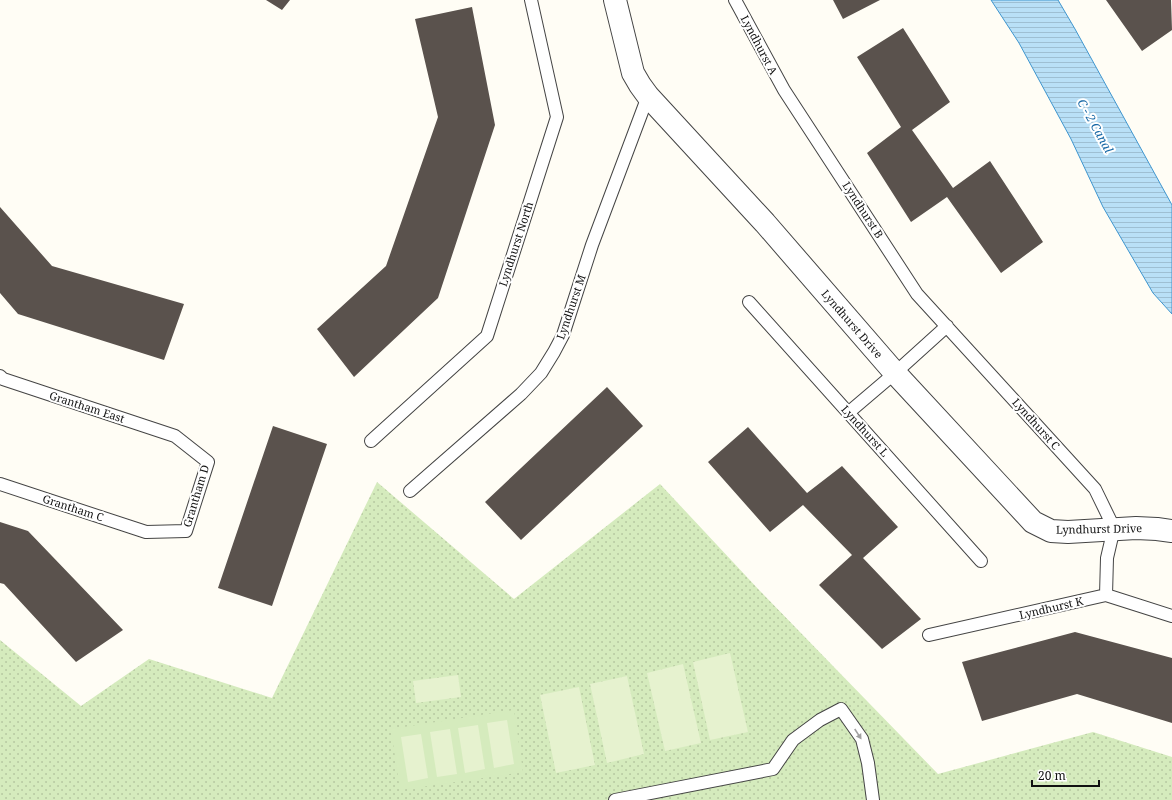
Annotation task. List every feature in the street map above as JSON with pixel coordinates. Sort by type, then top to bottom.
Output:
[{"type":"street","name":"Lyndhurst Drive","points":[[615,0],[633,73],[648,96],[765,223],[895,373],[1033,522],[1051,531],[1068,532],[1114,528],[1157,529],[1172,531]]},
{"type":"lane","name":"Lyndhurst North","points":[[372,441],[487,336],[557,117],[530,0]]},
{"type":"lane","name":"Lyndhurst A","points":[[735,0],[784,90]]},
{"type":"lane","name":"Lyndhurst B","points":[[784,90],[917,294],[947,326]]},
{"type":"lane","name":"Lyndhurst M","points":[[410,491],[521,394],[541,372],[554,352],[562,335],[592,245],[648,96]]},
{"type":"lane","name":"Lyndhurst L","points":[[749,302],[980,560]]},
{"type":"lane","points":[[848,413],[947,326]]},
{"type":"lane","name":"Lyndhurst C","points":[[947,326],[1095,489],[1114,528]]},
{"type":"lane","name":"Grantham East","points":[[0,376],[3,379],[175,436]]},
{"type":"lane","name":"Grantham D","points":[[146,532],[186,531],[208,462],[175,436]]},
{"type":"lane","name":"Grantham C","points":[[0,484],[146,532]]},
{"type":"lane","points":[[1114,528],[1107,558],[1106,595],[1172,616]]},
{"type":"lane","name":"Lyndhurst K","points":[[929,635],[1106,595]]},
{"type":"lane","points":[[615,800],[773,769],[793,740],[820,720],[841,709],[862,739],[868,763],[874,800]]},
{"type":"green space","points":[[377,482],[514,599],[660,484],[760,591],[938,774],[1093,732],[1172,757],[1172,800],[0,800],[0,640],[81,706],[149,659],[272,698]]},
{"type":"green space","points":[[730,653],[748,732],[710,740],[693,662]]},
{"type":"green space","points":[[683,664],[701,743],[665,751],[647,673]]},
{"type":"green space","points":[[458,675],[461,697],[416,703],[413,681]]},
{"type":"green space","points":[[627,676],[644,754],[607,763],[590,684]]},
{"type":"green space","points":[[579,687],[595,765],[556,773],[540,695]]},
{"type":"green space","points":[[514,710],[523,772],[400,790],[391,729]]},
{"type":"green space","points":[[507,720],[514,764],[494,768],[487,723]]},
{"type":"green space","points":[[478,725],[485,769],[465,773],[458,728]]},
{"type":"green space","points":[[450,729],[457,774],[437,777],[430,732]]},
{"type":"green space","points":[[421,734],[428,778],[408,782],[401,737]]},
{"type":"water","name":"C - 2 Canal","points":[[991,0],[1058,0],[1075,29],[1172,205],[1172,314],[1153,293],[1103,207],[1071,139],[1019,43]]},
{"type":"building","points":[[266,0],[290,0],[282,10]]},
{"type":"building","points":[[833,0],[880,0],[843,19]]},
{"type":"building","points":[[1106,0],[1171,0],[1172,30],[1142,51]]},
{"type":"building","points":[[472,7],[495,125],[438,298],[354,377],[317,329],[386,266],[438,117],[415,19]]},
{"type":"building","points":[[903,28],[950,102],[912,130],[953,188],[990,161],[1043,242],[1001,273],[947,197],[911,222],[867,153],[901,127],[857,57]]},
{"type":"building","points":[[0,207],[52,266],[184,304],[164,360],[18,314],[0,293]]},
{"type":"building","points":[[607,387],[643,426],[521,540],[485,502]]},
{"type":"building","points":[[273,426],[327,444],[272,606],[218,588]]},
{"type":"building","points":[[748,427],[807,493],[842,466],[898,527],[863,558],[921,619],[882,649],[819,585],[852,555],[803,505],[770,532],[708,462]]},
{"type":"building","points":[[0,522],[28,531],[123,630],[76,662],[4,584],[0,583]]},
{"type":"building","points":[[1075,632],[1172,658],[1172,723],[1077,694],[982,721],[962,662]]}]
